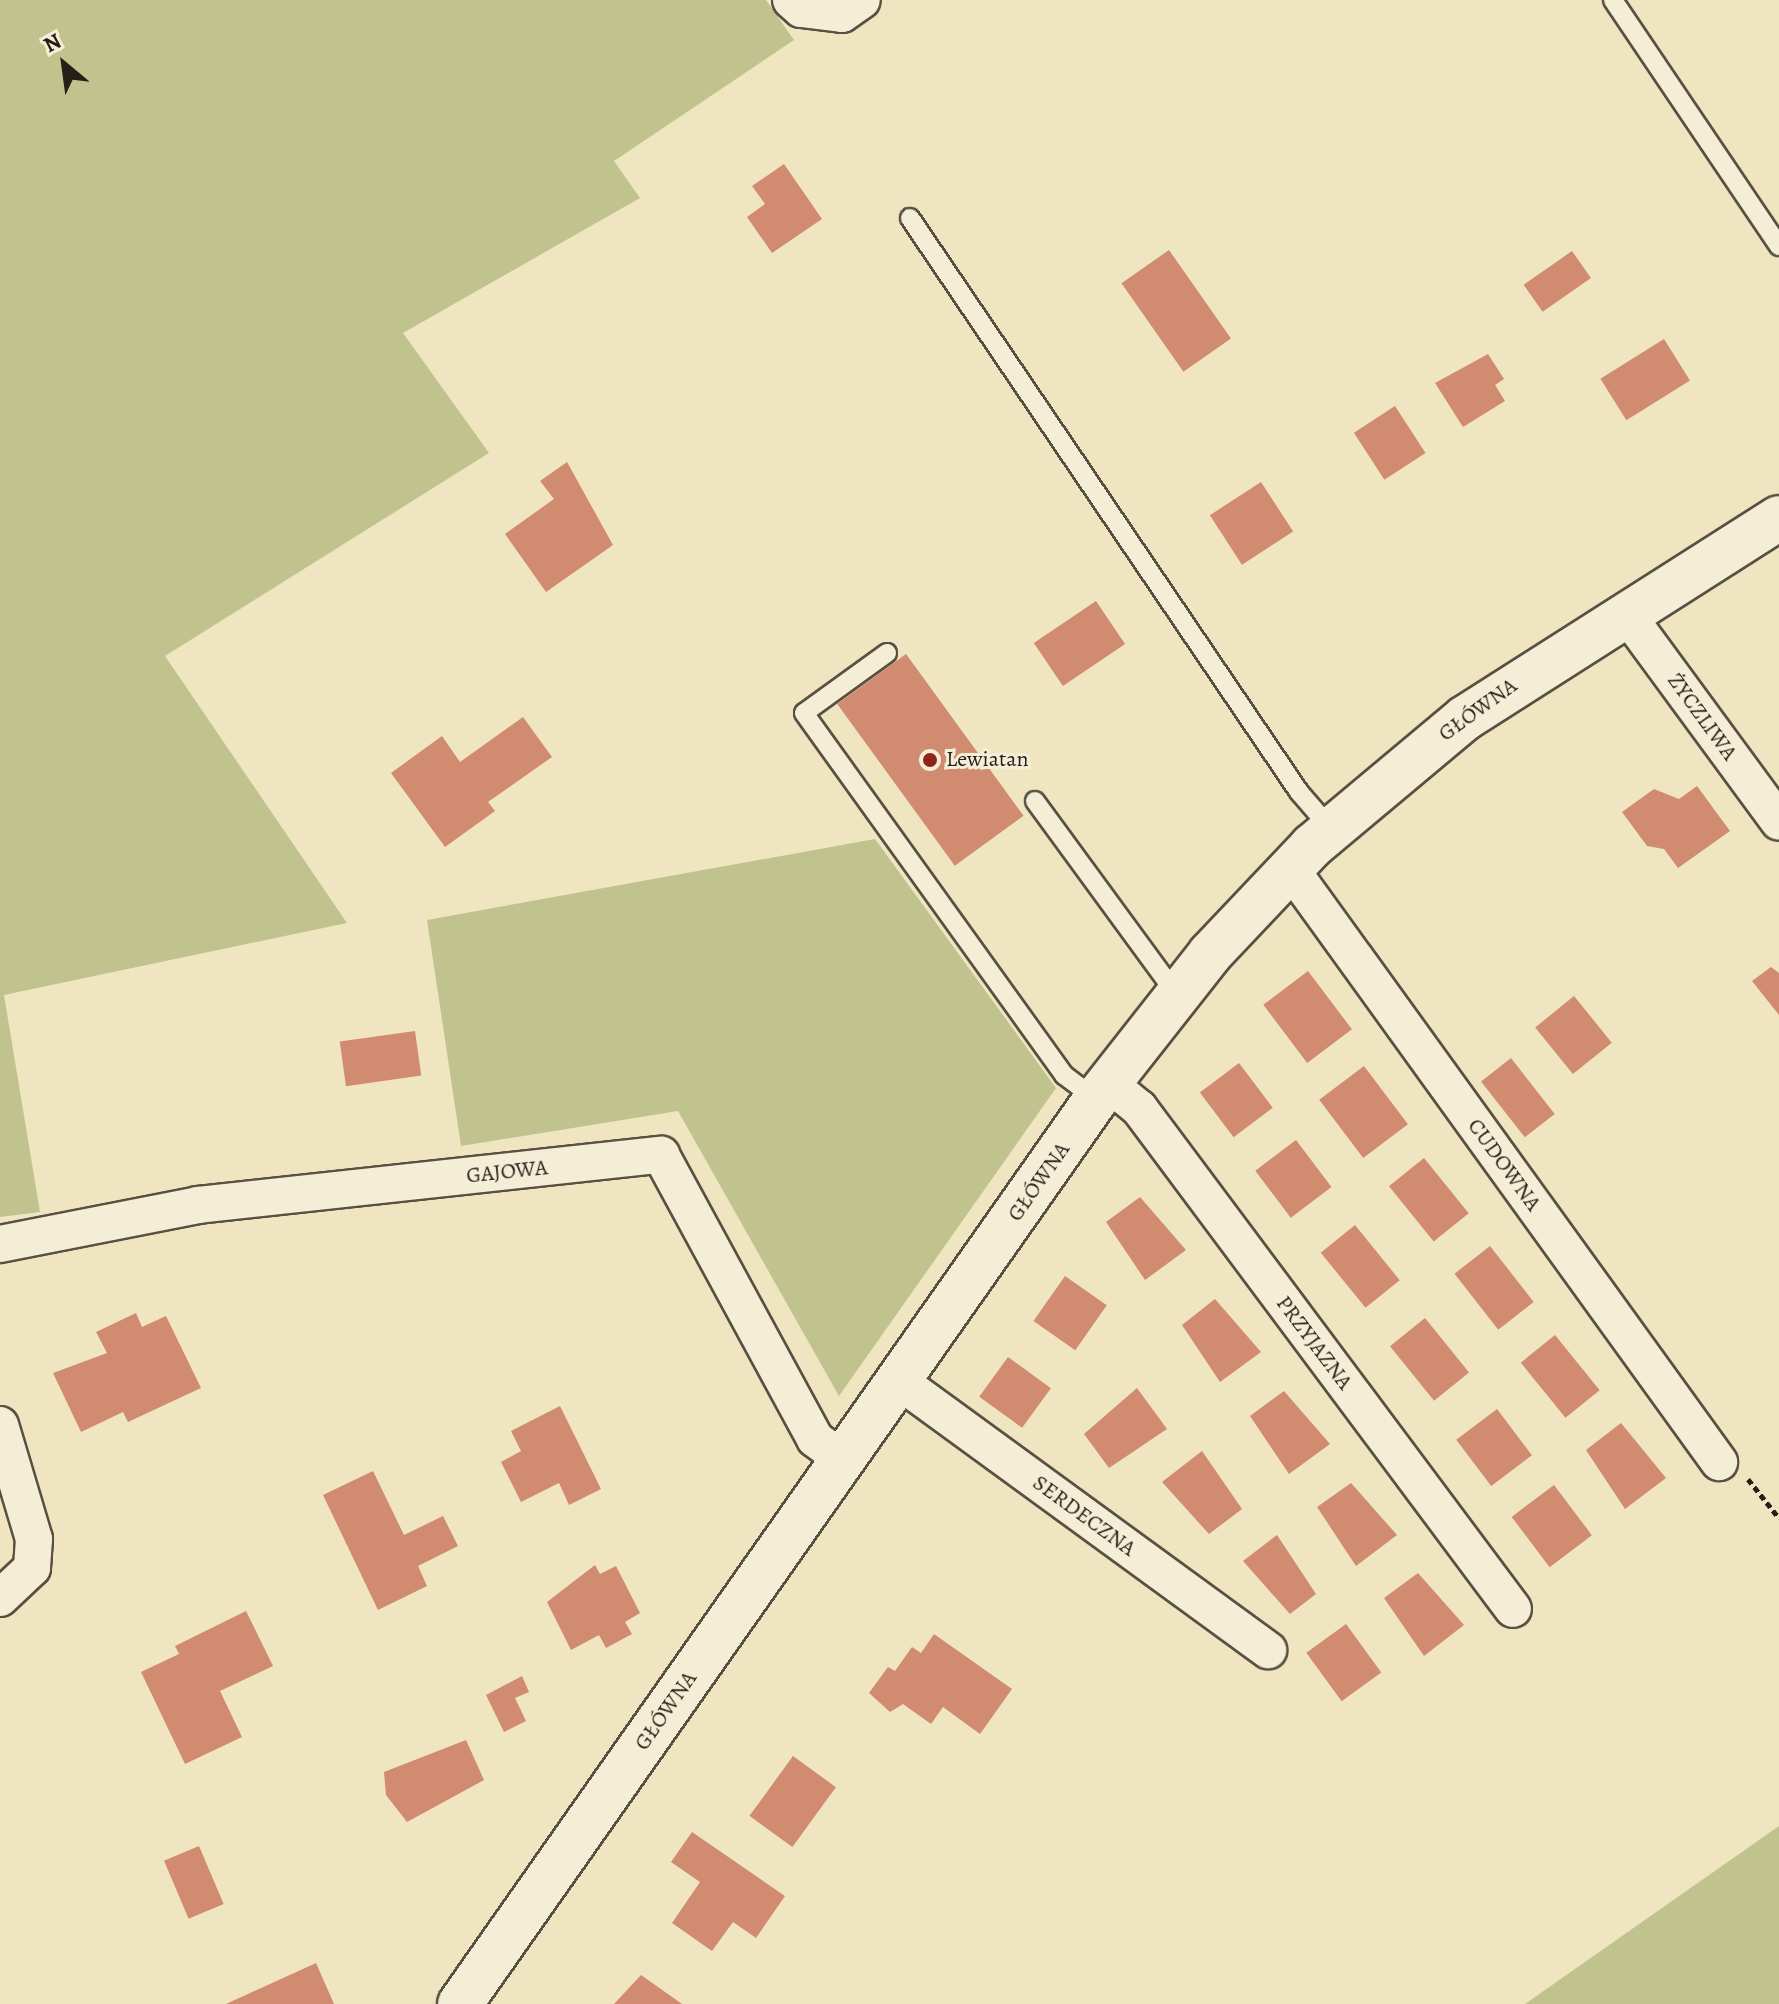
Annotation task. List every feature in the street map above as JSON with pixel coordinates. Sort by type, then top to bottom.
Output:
[{"type":"street","points":[[791,0],[801,9],[842,14],[862,0]]},
{"type":"street","name":"GŁÓWNA","points":[[460,2004],[1102,1091],[1176,994],[1290,868],[1331,829],[1465,718],[1625,612],[1779,518]]},
{"type":"street","name":"ŻYCZLIWA","points":[[1625,612],[1779,822]]},
{"type":"street","name":"CUDOWNA","points":[[1290,868],[1719,1462]]},
{"type":"street","name":"PRZYJAZNA","points":[[1102,1091],[1139,1108],[1513,1609]]},
{"type":"street","name":"GAJOWA","points":[[0,1244],[198,1205],[661,1155],[815,1439],[843,1459]]},
{"type":"street","name":"SERDECZNA","points":[[899,1381],[1268,1650]]},
{"type":"street","points":[[0,1425],[34,1539],[32,1568],[0,1598]]},
{"type":"lane","points":[[1613,0],[1779,246]]},
{"type":"lane","points":[[910,218],[1290,779],[1331,829]]},
{"type":"lane","points":[[887,653],[804,713],[1064,1075],[1102,1091]]},
{"type":"lane","points":[[1035,801],[1176,994]]},
{"type":"path","points":[[1719,1462],[1731,1480],[1750,1479],[1779,1518]]},
{"type":"green space","points":[[0,0],[766,0],[794,40],[614,161],[640,198],[403,333],[489,453],[165,656],[347,923],[4,995],[40,1212],[0,1217]]},
{"type":"green space","points":[[875,839],[1056,1088],[839,1396],[678,1111],[461,1146],[427,920]]},
{"type":"green space","points":[[1779,1826],[1779,2004],[1525,2004]]},
{"type":"building","points":[[784,164],[822,219],[772,253],[747,217],[765,204],[752,186]]},
{"type":"building","points":[[1169,250],[1231,338],[1183,372],[1121,283]]},
{"type":"building","points":[[1572,251],[1591,278],[1543,312],[1524,285]]},
{"type":"building","points":[[1664,339],[1690,381],[1626,420],[1600,379]]},
{"type":"building","points":[[1488,354],[1504,379],[1495,385],[1505,401],[1463,427],[1435,383]]},
{"type":"building","points":[[1395,406],[1425,453],[1384,480],[1354,433]]},
{"type":"building","points":[[567,462],[613,545],[546,592],[505,534],[554,499],[540,481]]},
{"type":"building","points":[[1261,482],[1293,531],[1242,565],[1210,515]]},
{"type":"building","points":[[1096,601],[1125,644],[1063,686],[1034,643]]},
{"type":"building","name":"Lewiatan","points":[[906,654],[1024,816],[955,866],[837,704]]},
{"type":"building","points":[[523,717],[552,757],[488,802],[495,811],[445,847],[391,773],[442,736],[460,762]]},
{"type":"building","points":[[1697,786],[1730,831],[1678,868],[1664,849],[1647,846],[1622,812],[1654,789],[1679,799]]},
{"type":"building","points":[[1771,967],[1779,973],[1779,1015],[1752,981]]},
{"type":"building","points":[[1308,971],[1352,1029],[1307,1063],[1263,1005]]},
{"type":"building","points":[[1574,996],[1612,1043],[1573,1074],[1535,1027]]},
{"type":"building","points":[[415,1031],[421,1076],[346,1086],[340,1042]]},
{"type":"building","points":[[1511,1058],[1555,1114],[1525,1137],[1481,1081]]},
{"type":"building","points":[[1239,1063],[1273,1108],[1234,1137],[1200,1092]]},
{"type":"building","points":[[1364,1066],[1408,1124],[1363,1158],[1319,1100]]},
{"type":"building","points":[[1296,1140],[1332,1187],[1291,1218],[1255,1171]]},
{"type":"building","points":[[1424,1158],[1469,1213],[1434,1241],[1389,1186]]},
{"type":"building","points":[[1140,1197],[1186,1250],[1145,1280],[1106,1222]]},
{"type":"building","points":[[1355,1225],[1400,1280],[1365,1308],[1321,1253]]},
{"type":"building","points":[[1490,1246],[1534,1302],[1498,1330],[1455,1274]]},
{"type":"building","points":[[1065,1276],[1107,1305],[1075,1350],[1033,1321]]},
{"type":"building","points":[[1215,1299],[1261,1352],[1220,1382],[1182,1325]]},
{"type":"building","points":[[136,1313],[142,1327],[166,1316],[201,1388],[128,1422],[123,1412],[81,1432],[53,1373],[107,1353],[96,1332]]},
{"type":"building","points":[[1425,1318],[1469,1372],[1434,1401],[1390,1346]]},
{"type":"building","points":[[1555,1335],[1600,1390],[1565,1418],[1521,1363]]},
{"type":"building","points":[[1008,1357],[1051,1388],[1022,1428],[979,1397]]},
{"type":"building","points":[[1137,1388],[1167,1429],[1109,1468],[1084,1434]]},
{"type":"building","points":[[1284,1391],[1330,1444],[1289,1474],[1250,1416]]},
{"type":"building","points":[[560,1406],[601,1489],[569,1505],[559,1483],[521,1502],[501,1462],[521,1451],[511,1431]]},
{"type":"building","points":[[1497,1409],[1532,1455],[1491,1486],[1456,1440]]},
{"type":"building","points":[[1621,1423],[1666,1478],[1625,1509],[1586,1450]]},
{"type":"building","points":[[1202,1451],[1242,1509],[1209,1534],[1162,1482]]},
{"type":"building","points":[[373,1471],[404,1535],[443,1516],[458,1546],[418,1566],[427,1586],[378,1610],[323,1495]]},
{"type":"building","points":[[1351,1483],[1397,1535],[1356,1566],[1317,1507]]},
{"type":"building","points":[[1554,1485],[1592,1535],[1550,1567],[1512,1517]]},
{"type":"building","points":[[1277,1535],[1316,1594],[1290,1614],[1243,1561]]},
{"type":"building","points":[[595,1565],[600,1574],[616,1566],[640,1613],[625,1622],[632,1634],[606,1648],[599,1635],[571,1650],[547,1602]]},
{"type":"building","points":[[1418,1573],[1464,1625],[1424,1656],[1384,1598]]},
{"type":"building","points":[[246,1611],[273,1666],[220,1691],[242,1737],[185,1764],[141,1672],[179,1654],[175,1646]]},
{"type":"building","points":[[1346,1624],[1381,1673],[1342,1701],[1306,1653]]},
{"type":"building","points":[[934,1634],[1012,1689],[980,1734],[943,1707],[931,1724],[903,1704],[890,1712],[869,1693],[888,1667],[895,1671],[912,1647],[921,1653]]},
{"type":"building","points":[[522,1676],[529,1692],[515,1698],[526,1721],[504,1732],[486,1695]]},
{"type":"building","points":[[466,1740],[484,1780],[407,1822],[386,1795],[384,1772]]},
{"type":"building","points":[[793,1756],[836,1787],[792,1847],[750,1816]]},
{"type":"building","points":[[692,1832],[785,1896],[756,1938],[733,1922],[712,1951],[672,1923],[700,1882],[671,1862]]},
{"type":"building","points":[[199,1846],[224,1904],[189,1919],[164,1861]]},
{"type":"building","points":[[316,1963],[334,2004],[226,2004]]},
{"type":"building","points":[[641,1975],[682,2004],[614,2004]]},
{"type":"place","name":"Lewiatan","points":[[930,760]]}]
